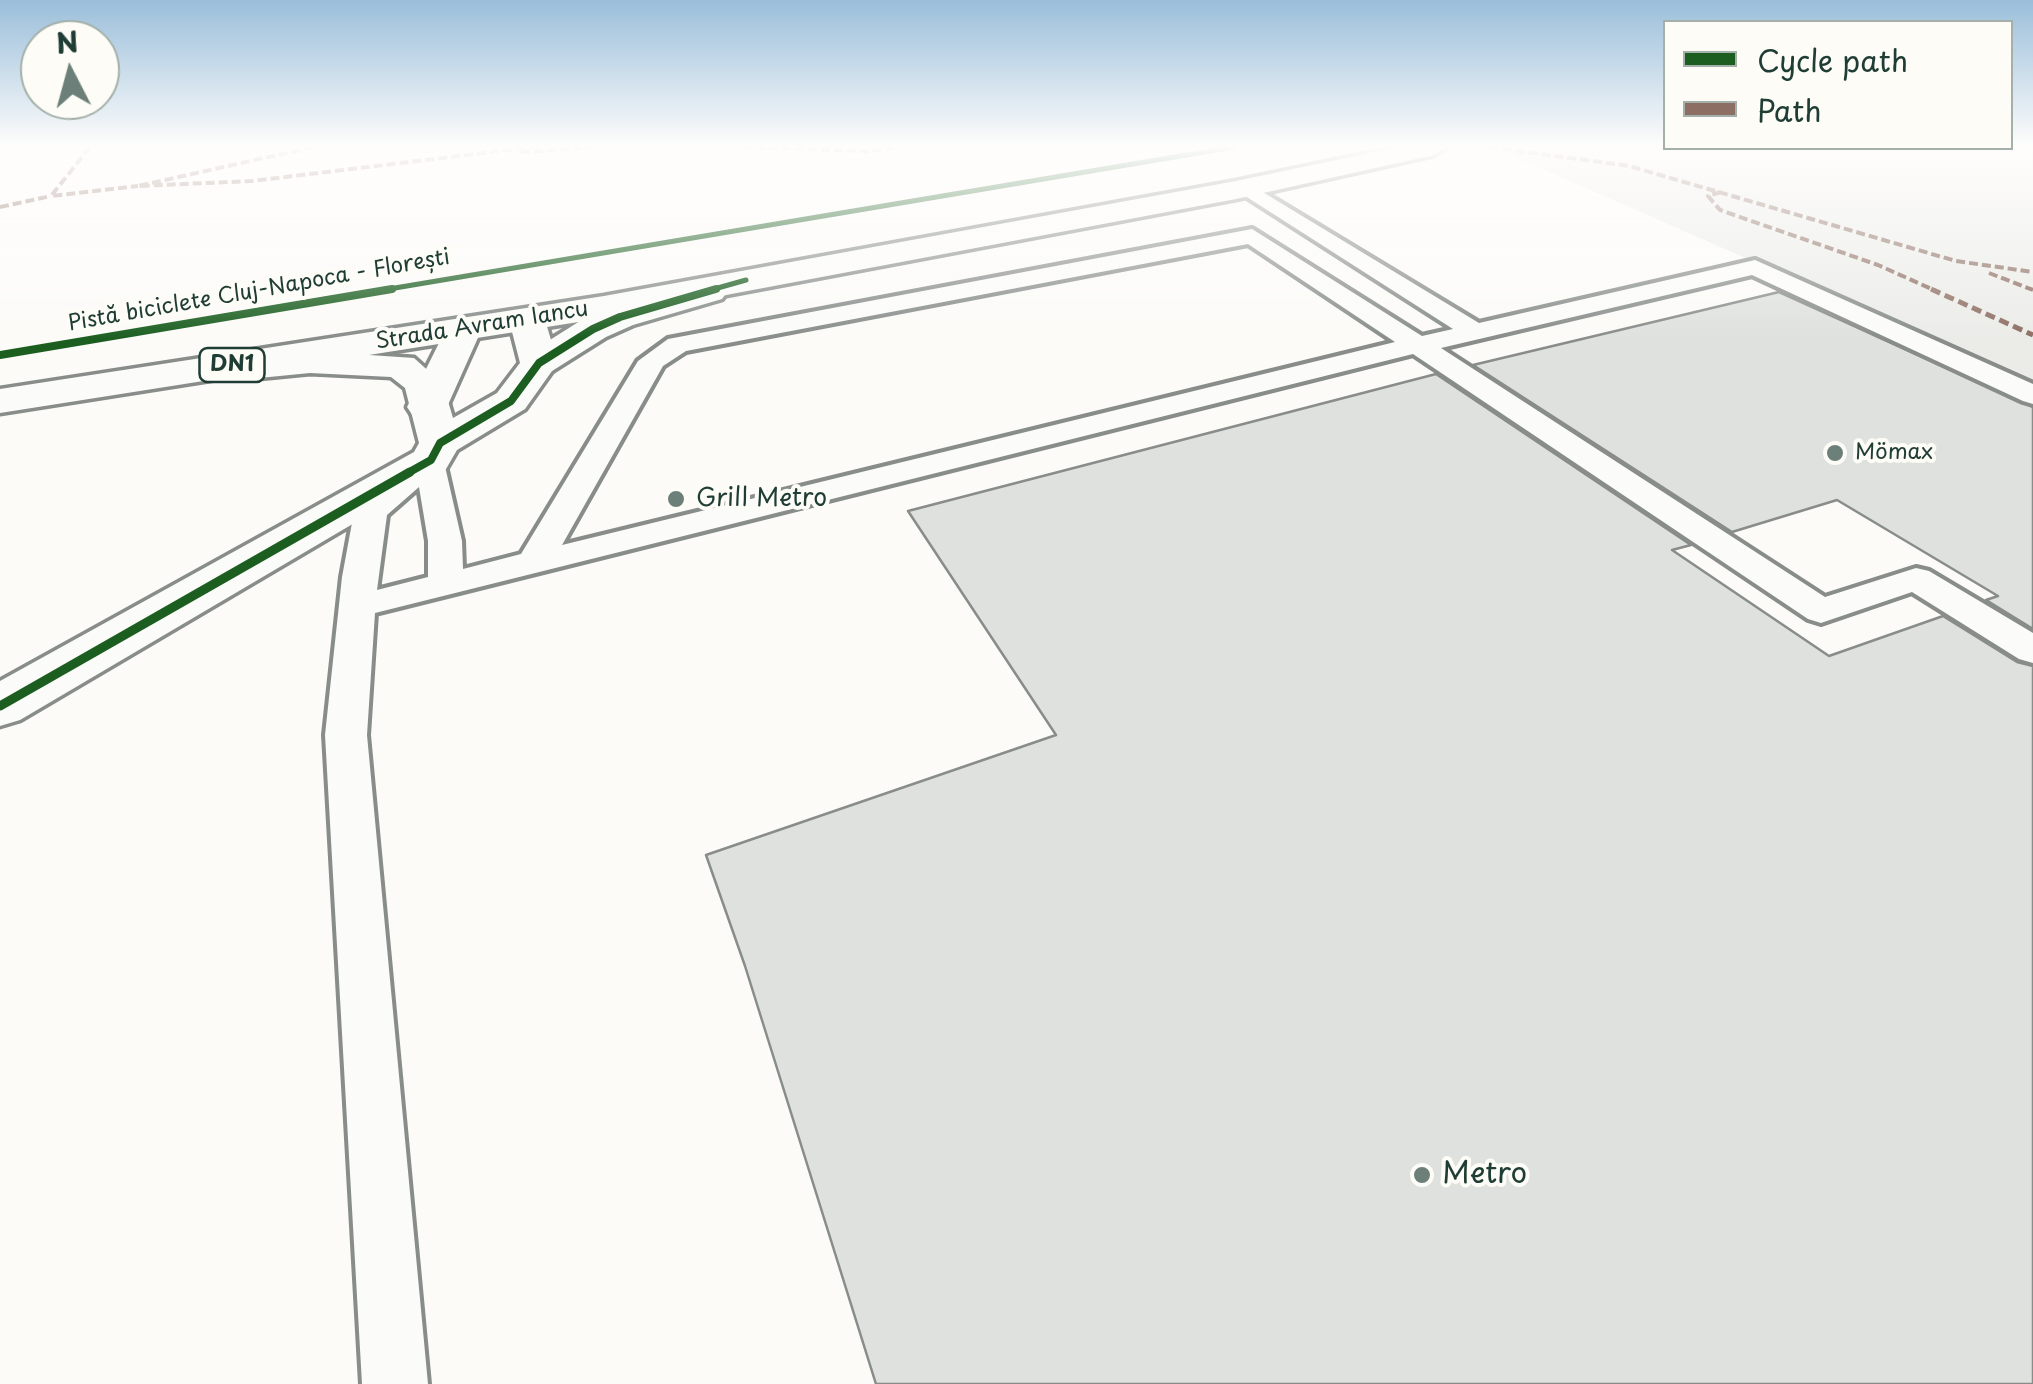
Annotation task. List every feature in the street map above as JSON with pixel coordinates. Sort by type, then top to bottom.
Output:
[{"type":"main road","name":"Strada Avram Iancu","points":[[0,375],[918,212]]},
{"type":"main road","name":"Strada Avram Iancu","points":[[0,401],[463,331],[1118,212]]},
{"type":"main road","points":[[0,706],[433,436],[512,402],[539,363],[620,317],[746,280]]},
{"type":"main road","points":[[527,320],[539,363]]},
{"type":"main road","points":[[433,436],[463,331]]},
{"type":"main road","points":[[185,372],[310,362],[402,366],[422,384],[433,436]]},
{"type":"lane","points":[[1284,212],[1474,331]]},
{"type":"lane","points":[[534,564],[652,361],[678,345],[1252,236],[1821,611],[1916,579],[2033,650]]},
{"type":"lane","points":[[358,606],[1414,344],[1756,267],[2033,394]]},
{"type":"lane","points":[[433,436],[444,526],[446,586]]},
{"type":"lane","points":[[394,1384],[346,735],[370,512],[433,436]]},
{"type":"shaded area","points":[[1640,212],[2033,212],[2033,384]]},
{"type":"building","name":"Mömax","points":[[1779,292],[2033,407],[2033,629],[1986,600],[1998,596],[1837,500],[1732,532],[1473,365]]},
{"type":"building","name":"Metro","points":[[1436,374],[1691,545],[1672,550],[1829,656],[1943,616],[2017,662],[2033,666],[2033,1384],[876,1384],[745,966],[706,855],[1056,735],[908,511]]},
{"type":"marked path","points":[[1725,212],[1878,265],[2033,335]]},
{"type":"marked path","points":[[1786,212],[1956,261],[2033,272]]},
{"type":"marked path","points":[[1989,273],[2033,290]]},
{"type":"cycle path","name":"Pistă biciclete Cluj-Napoca - Florești","points":[[0,355],[851,212]]},
{"type":"cycle path","points":[[0,706],[431,460],[440,443],[511,401],[539,363],[593,329],[620,317],[746,280]]},
{"type":"place","name":"Mömax","points":[[1835,453]]},
{"type":"place","name":"Grill Metro","points":[[676,499]]},
{"type":"place","name":"Metro","points":[[1422,1175]]}]
